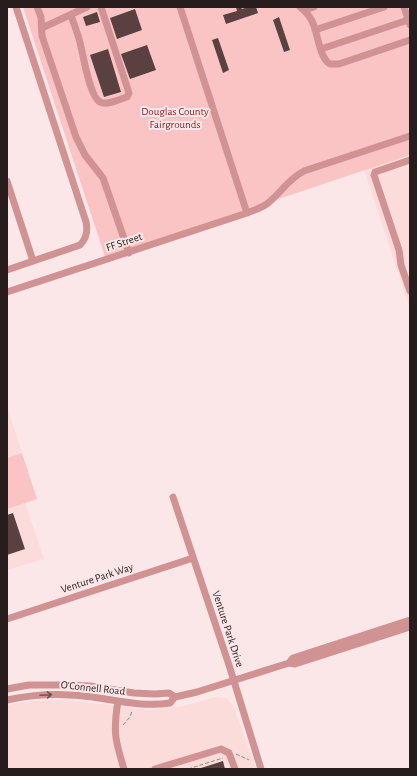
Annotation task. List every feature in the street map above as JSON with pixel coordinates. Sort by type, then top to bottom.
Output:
[{"type":"street","points":[[7,270],[80,245],[86,237],[88,231],[16,7]]},
{"type":"street","points":[[37,7],[41,17],[42,36],[76,137],[85,155],[103,178],[129,253]]},
{"type":"street","points":[[42,28],[87,7]]},
{"type":"street","points":[[71,15],[94,93],[97,100],[101,103],[106,103],[127,97],[128,93],[101,7]]},
{"type":"street","points":[[180,7],[247,213]]},
{"type":"street","points":[[314,7],[302,9],[312,22],[327,62],[334,64],[410,40]]},
{"type":"street","points":[[315,30],[384,7]]},
{"type":"street","points":[[321,49],[409,22],[404,7]]},
{"type":"street","name":"FF Street","points":[[7,292],[247,213],[268,203],[294,176],[304,171],[410,136]]},
{"type":"street","points":[[410,160],[375,172],[374,175],[399,250],[401,265],[410,291]]},
{"type":"street","points":[[7,181],[33,261]]},
{"type":"street","name":"Venture Park Drive","points":[[173,497],[234,681],[261,769]]},
{"type":"street","name":"Venture Park Way","points":[[7,619],[194,558]]},
{"type":"street","name":"O'Connell Road","points":[[289,663],[293,658],[410,620]]},
{"type":"street","name":"O'Connell Road","points":[[7,700],[58,695],[92,697],[139,704],[170,703],[175,697],[234,681],[289,663],[295,664],[410,627]]},
{"type":"street","name":"O'Connell Road","points":[[7,689],[29,685],[90,686],[134,693],[169,693],[175,697]]},
{"type":"street","points":[[118,702],[115,723],[115,738],[124,769]]},
{"type":"street","points":[[155,769],[217,750],[225,750],[230,756],[234,769]]},
{"type":"path","points":[[122,729],[132,711]]},
{"type":"path","points":[[188,769],[237,754],[250,760]]},
{"type":"shaded area","points":[[410,155],[410,309],[364,170]]},
{"type":"shaded area","points":[[7,406],[22,453],[7,458]]},
{"type":"shaded area","points":[[25,503],[44,559],[7,570],[7,509]]},
{"type":"shaded area","points":[[216,697],[226,698],[233,705],[256,769],[7,769],[7,705],[34,701],[65,700],[152,710],[184,706]]},
{"type":"green space","name":"Douglas County Fairgrounds","points":[[23,7],[410,7],[410,155],[105,257]]},
{"type":"green space","points":[[22,453],[37,499],[7,509],[7,458]]},
{"type":"building","points":[[236,7],[241,7],[242,9],[256,7],[258,13],[226,24],[223,15],[237,11]]},
{"type":"building","points":[[135,9],[142,30],[117,39],[110,18]]},
{"type":"building","points":[[97,12],[100,22],[86,26],[83,17]]},
{"type":"building","points":[[279,17],[290,50],[284,52],[273,20]]},
{"type":"building","points":[[218,38],[229,70],[223,73],[212,40]]},
{"type":"building","points":[[147,45],[156,70],[130,79],[121,54]]},
{"type":"building","points":[[108,49],[121,92],[104,97],[90,55]]},
{"type":"building","points":[[13,513],[25,549],[7,555],[7,515]]},
{"type":"building","points":[[223,761],[225,769],[201,769],[201,768]]}]
